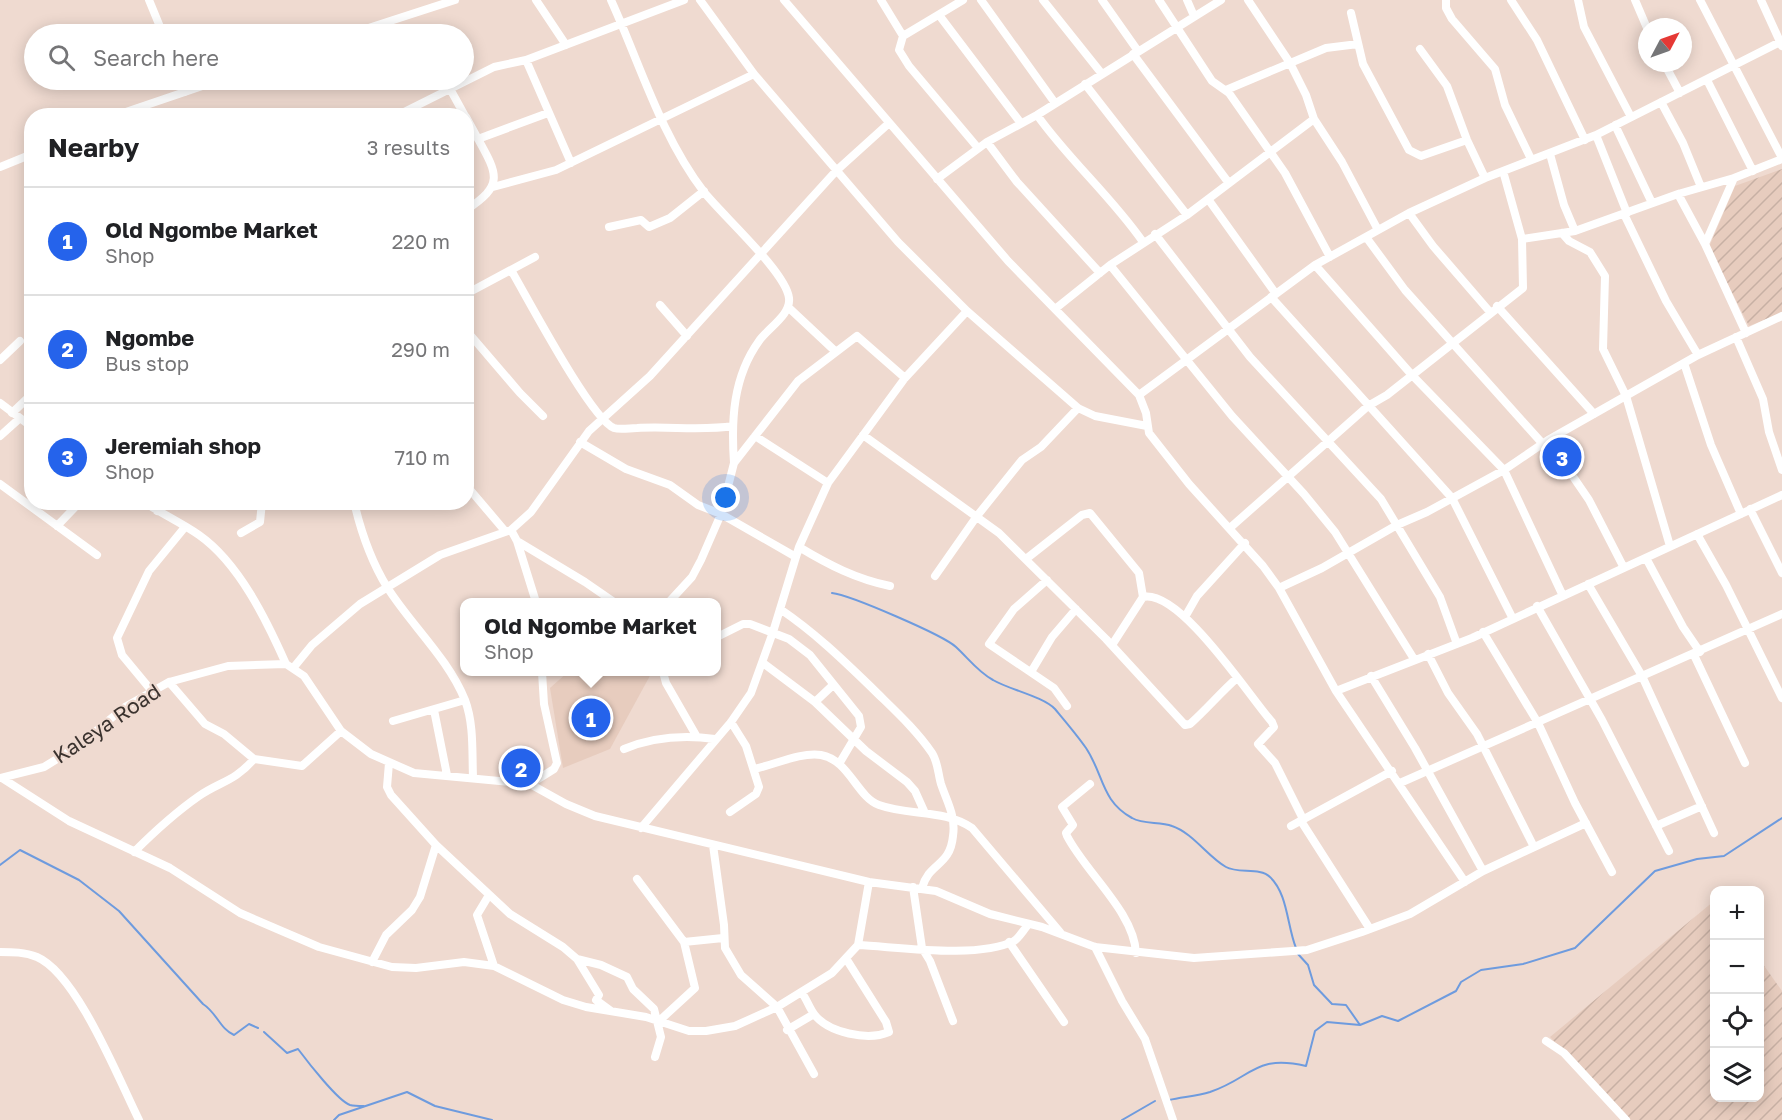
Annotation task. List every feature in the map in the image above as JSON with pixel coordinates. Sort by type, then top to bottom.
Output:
[{"type":"street","points":[[150,0],[159,24]]},
{"type":"street","points":[[381,24],[455,0]]},
{"type":"street","points":[[536,0],[566,45]]},
{"type":"street","points":[[611,0],[663,120],[704,191],[761,255],[789,295],[788,307],[760,339],[748,358],[736,394],[733,426],[734,463],[721,514],[692,577],[673,598]]},
{"type":"street","points":[[474,75],[494,66],[526,60],[684,0]]},
{"type":"street","points":[[700,0],[754,74],[836,171],[897,242],[967,311],[1078,408],[1117,422],[1147,426]]},
{"type":"street","points":[[784,0],[888,124],[1008,261],[1139,395],[1146,413],[1149,434],[1189,484],[1245,543],[1279,588],[1336,691],[1465,882]]},
{"type":"street","points":[[881,0],[903,36]]},
{"type":"street","points":[[963,0],[949,3],[939,15],[903,36],[899,46],[903,57],[978,148]]},
{"type":"street","points":[[981,0],[1056,103]]},
{"type":"street","points":[[1043,0],[1102,74]]},
{"type":"street","points":[[1101,0],[1228,182]]},
{"type":"street","points":[[1159,0],[1216,86],[1226,90],[1296,191],[1330,257]]},
{"type":"street","points":[[1187,0],[1194,16]]},
{"type":"street","points":[[937,179],[987,142],[1020,122],[1037,115],[1221,0]]},
{"type":"street","points":[[1248,0],[1290,63],[1306,95],[1314,119],[1342,162],[1378,230]]},
{"type":"street","points":[[1446,0],[1446,8],[1452,19],[1495,69],[1504,105],[1531,159]]},
{"type":"street","points":[[1511,0],[1537,40],[1585,140]]},
{"type":"street","points":[[1578,0],[1584,27],[1631,117]]},
{"type":"street","points":[[1635,0],[1643,18]]},
{"type":"street","points":[[1522,238],[1575,231],[1678,194],[1734,178],[1782,158],[1700,0]]},
{"type":"street","points":[[1139,395],[1315,266],[1409,213],[1485,178],[1596,135],[1781,43],[1761,0]]},
{"type":"street","points":[[1351,13],[1363,64],[1409,150],[1421,156],[1467,140]]},
{"type":"street","points":[[939,15],[1020,122]]},
{"type":"street","points":[[1226,90],[1326,48],[1359,44]]},
{"type":"street","points":[[1420,49],[1447,86],[1467,140],[1485,178]]},
{"type":"street","points":[[526,60],[571,163]]},
{"type":"street","points":[[1669,72],[1680,93]]},
{"type":"street","points":[[493,187],[540,176],[571,163],[754,74]]},
{"type":"street","points":[[1707,80],[1753,171]]},
{"type":"street","points":[[1085,84],[1186,215]]},
{"type":"street","points":[[141,108],[191,90]]},
{"type":"street","points":[[411,108],[444,90]]},
{"type":"street","points":[[451,90],[461,108]]},
{"type":"street","points":[[1661,102],[1683,142],[1701,187]]},
{"type":"street","points":[[478,139],[548,113]]},
{"type":"street","points":[[1037,115],[1057,141],[1104,191],[1143,242]]},
{"type":"street","points":[[1055,309],[1110,265],[1186,215],[1314,119]]},
{"type":"street","points":[[290,665],[334,625],[387,587],[440,555],[508,531],[545,494],[580,442],[601,419],[617,408],[687,336],[836,171],[888,124]]},
{"type":"street","points":[[1615,125],[1652,203]]},
{"type":"street","points":[[474,131],[493,165],[493,187],[489,195],[474,205]]},
{"type":"street","points":[[1596,135],[1626,214],[1666,301],[1698,355]]},
{"type":"street","points":[[987,142],[1017,182],[1100,273]]},
{"type":"street","points":[[1550,154],[1564,205],[1575,231]]},
{"type":"street","points":[[0,167],[24,157]]},
{"type":"street","points":[[1231,527],[1368,406],[1387,395],[1524,285],[1522,238],[1503,171]]},
{"type":"street","points":[[1705,244],[1734,178]]},
{"type":"street","points":[[609,227],[641,220],[649,227],[670,218],[704,191]]},
{"type":"street","points":[[1678,194],[1705,244],[1746,333]]},
{"type":"street","points":[[1208,199],[1274,296],[1368,406],[1452,498],[1513,619]]},
{"type":"street","points":[[1409,213],[1433,246],[1594,414]]},
{"type":"street","points":[[1562,233],[1569,241],[1590,252],[1605,276],[1607,283],[1601,341],[1626,396],[1670,546]]},
{"type":"street","points":[[1155,234],[1228,329],[1381,499],[1440,597],[1457,644]]},
{"type":"street","points":[[1366,237],[1405,290],[1545,441],[1589,500],[1624,568]]},
{"type":"street","points":[[474,290],[535,257]]},
{"type":"street","points":[[1110,265],[1186,362],[1335,532],[1414,659]]},
{"type":"street","points":[[1315,266],[1411,374],[1504,470],[1563,596]]},
{"type":"street","points":[[511,270],[601,419],[616,429],[665,426],[715,429],[733,426]]},
{"type":"street","points":[[660,305],[687,336]]},
{"type":"street","points":[[788,307],[835,351]]},
{"type":"street","points":[[641,828],[731,722],[751,693],[763,663],[799,547],[828,483],[905,378],[967,311]]},
{"type":"street","points":[[1279,588],[1504,470],[1545,441],[1698,355],[1782,317]]},
{"type":"street","points":[[734,463],[780,401],[798,381],[855,336],[859,337],[905,378]]},
{"type":"street","points":[[1737,337],[1763,399],[1769,432],[1782,470]]},
{"type":"street","points":[[474,339],[543,416]]},
{"type":"street","points":[[0,360],[20,341]]},
{"type":"street","points":[[1684,363],[1711,445],[1782,573]]},
{"type":"street","points":[[0,403],[24,422]]},
{"type":"street","points":[[0,436],[24,405]]},
{"type":"street","points":[[935,576],[977,516],[1022,460],[1041,447],[1078,408]]},
{"type":"street","points":[[863,435],[977,516],[1026,559],[1112,645],[1185,725],[1190,724],[1215,702],[1221,692],[1237,678]]},
{"type":"street","points":[[754,436],[828,483]]},
{"type":"street","points":[[580,442],[605,459],[670,485],[698,505],[721,514],[796,557]]},
{"type":"street","points":[[0,484],[24,502]]},
{"type":"street","points":[[474,494],[517,542],[585,582],[607,598]]},
{"type":"street","points":[[1336,691],[1457,644],[1782,495]]},
{"type":"street","points":[[35,510],[97,555]]},
{"type":"street","points":[[57,526],[72,510]]},
{"type":"street","points":[[241,533],[260,522],[261,510]]},
{"type":"street","points":[[356,510],[365,542],[387,587],[446,668],[465,700],[470,719],[472,777]]},
{"type":"street","points":[[157,511],[200,535],[217,550],[250,593],[290,665],[304,676],[340,731],[353,743],[389,763],[414,773],[530,784],[566,804],[595,816],[869,882],[944,894],[990,914],[1029,924],[1095,947],[1203,958],[1307,950],[1410,914],[1483,871],[1586,823]]},
{"type":"street","points":[[1026,559],[1082,515],[1090,513],[1139,573],[1143,597],[1112,645]]},
{"type":"street","points":[[151,690],[122,655],[117,638],[149,571],[185,527]]},
{"type":"street","points":[[1697,534],[1749,630],[1782,698]]},
{"type":"street","points":[[517,542],[534,598]]},
{"type":"street","points":[[1185,617],[1197,596],[1245,543]]},
{"type":"street","points":[[799,547],[840,571],[866,581],[890,586]]},
{"type":"street","points":[[1646,558],[1697,654],[1745,763]]},
{"type":"street","points":[[1047,580],[1014,609],[990,642],[998,652],[1054,688],[1067,706]]},
{"type":"street","points":[[1588,584],[1642,676],[1714,833]]},
{"type":"street","points":[[1143,597],[1153,597],[1165,602],[1185,617],[1274,725],[1258,744],[1275,763],[1302,820],[1370,929]]},
{"type":"street","points":[[1537,606],[1602,720],[1669,851]]},
{"type":"street","points":[[780,609],[828,644],[894,708],[934,756],[953,820],[951,852],[944,862],[929,872],[917,888],[921,948],[930,961],[953,1021]]},
{"type":"street","points":[[1031,672],[1052,637],[1076,609]]},
{"type":"street","points":[[1400,783],[1483,748],[1588,698],[1697,654],[1782,614]]},
{"type":"street","points":[[721,635],[743,624],[789,639],[810,655],[859,716],[861,727],[839,764]]},
{"type":"street","points":[[1483,632],[1538,723],[1612,872]]},
{"type":"street","points":[[1428,654],[1448,693],[1461,709],[1483,748],[1534,847]]},
{"type":"street","points":[[763,663],[815,702],[853,738],[907,782],[915,791],[924,811]]},
{"type":"street","name":"Kaleya Road","points":[[1,778],[44,767],[75,748],[125,707],[151,690],[170,682],[228,666],[290,665]]},
{"type":"street","points":[[530,784],[554,769],[557,763],[544,704],[542,676]]},
{"type":"street","points":[[664,676],[696,737]]},
{"type":"street","points":[[1371,676],[1483,871]]},
{"type":"street","points":[[170,682],[199,718],[224,734],[254,759],[302,766],[340,731]]},
{"type":"street","points":[[815,702],[833,685]]},
{"type":"street","points":[[393,721],[465,700]]},
{"type":"street","points":[[434,710],[447,775]]},
{"type":"street","points":[[730,812],[759,790],[746,746],[731,722]]},
{"type":"street","points":[[624,749],[652,739],[696,737],[715,740]]},
{"type":"street","points":[[754,769],[813,755],[823,755],[839,764],[878,805],[924,811],[962,821],[972,828],[1062,935]]},
{"type":"street","points":[[134,852],[194,800],[234,779],[254,759]]},
{"type":"street","points":[[389,763],[387,787],[391,795],[436,845],[510,914],[578,959],[599,995],[596,1000],[614,1013]]},
{"type":"street","points":[[1291,826],[1392,771]]},
{"type":"street","points":[[1,778],[69,821],[178,873],[268,927],[319,947],[372,962],[416,968],[464,963],[494,966],[563,1000],[614,1013],[646,1017],[689,1031],[706,1031],[735,1026],[802,993],[847,960],[858,945],[869,882]]},
{"type":"street","points":[[1090,784],[1062,807],[1073,825],[1067,836],[1081,861],[1127,923],[1134,936],[1137,953]]},
{"type":"street","points":[[1656,826],[1702,806]]},
{"type":"street","points":[[372,962],[386,935],[412,910],[420,897],[436,845]]},
{"type":"street","points":[[713,846],[724,925],[723,938],[733,965],[777,1007],[787,1029],[814,1074]]},
{"type":"street","points":[[637,879],[684,942],[695,988],[658,1022]]},
{"type":"street","points":[[489,895],[477,915],[494,966]]},
{"type":"street","points":[[858,945],[954,950],[990,947],[1016,940],[1029,924]]},
{"type":"street","points":[[684,942],[723,938]]},
{"type":"street","points":[[1009,942],[1064,1022]]},
{"type":"street","points":[[1095,947],[1145,1039],[1173,1120]]},
{"type":"street","points":[[0,952],[17,952],[37,957],[63,978],[79,1001],[139,1120]]},
{"type":"street","points":[[578,959],[601,965],[627,977],[633,989],[654,1009],[661,1036],[655,1057]]},
{"type":"street","points":[[802,993],[814,1014],[832,1027],[870,1037],[889,1032],[886,1022],[847,960]]},
{"type":"street","points":[[787,1029],[814,1014]]},
{"type":"street","points":[[1546,1041],[1564,1053],[1626,1120]]},
{"type":"shaded area","points":[[1782,169],[1782,313],[1749,326],[1709,247],[1735,186]]},
{"type":"shaded area","points":[[564,676],[650,676],[610,749],[563,768],[550,688]]},
{"type":"shaded area","points":[[1710,904],[1710,1102],[1764,1102],[1764,966],[1782,991],[1782,1120],[1631,1120],[1550,1037]]},
{"type":"waterway","points":[[832,593],[876,608],[948,641],[988,677],[1049,704],[1086,748],[1109,796],[1122,811],[1137,820],[1180,829],[1226,867],[1261,872],[1270,877],[1284,901],[1296,948]]},
{"type":"waterway","points":[[1169,1100],[1210,1092],[1264,1065],[1289,1063],[1306,1066],[1315,1031],[1327,1022],[1360,1025],[1382,1016],[1398,1021],[1456,991],[1461,982],[1481,970],[1523,964],[1575,948],[1655,871],[1697,859],[1724,856],[1782,818]]},
{"type":"waterway","points":[[0,865],[20,850],[79,880],[119,911],[229,1032],[234,1035],[249,1024],[258,1028]]},
{"type":"waterway","points":[[1298,954],[1308,965],[1314,985],[1332,1004],[1346,1005],[1360,1025]]},
{"type":"waterway","points":[[264,1032],[287,1053],[298,1049],[323,1080],[345,1102],[350,1105],[364,1106]]},
{"type":"waterway","points":[[334,1120],[339,1115],[407,1092],[435,1106],[492,1120]]},
{"type":"waterway","points":[[1122,1120],[1155,1101]]},
{"type":"place","name":"Jeremiah shop","points":[[1562,457]]},
{"type":"place","name":"Old Ngombe Market","points":[[591,718]]},
{"type":"place","name":"Ngombe","points":[[521,768]]}]
